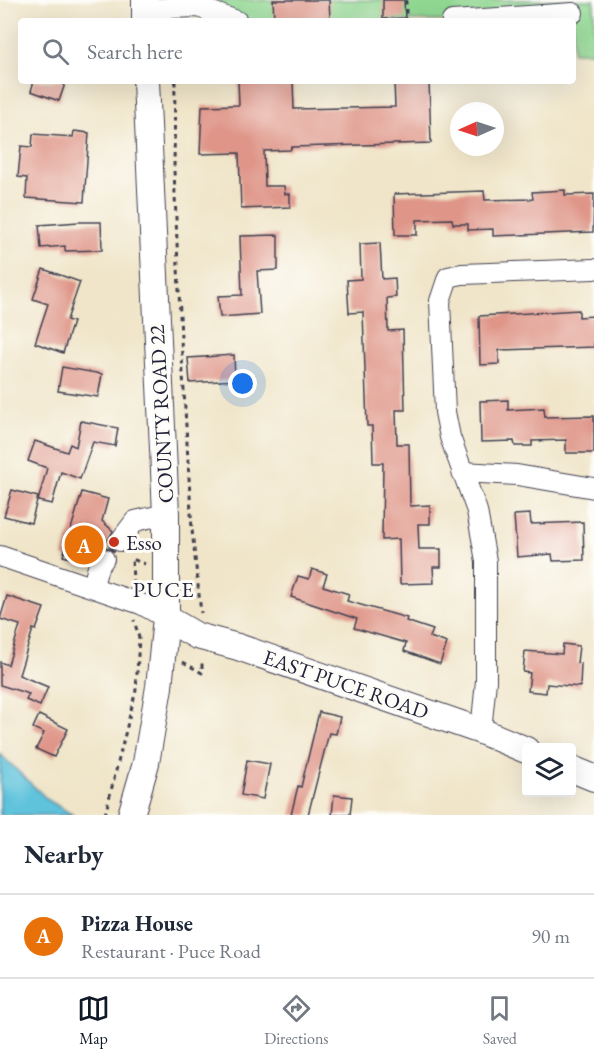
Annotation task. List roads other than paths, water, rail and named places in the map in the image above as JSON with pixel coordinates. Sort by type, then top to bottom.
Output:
[{"type":"main road","name":"COUNTY ROAD 22","points":[[114,814],[146,763],[159,687],[166,618],[166,514],[146,84]]},
{"type":"main road","name":"EAST PUCE ROAD","points":[[166,618],[197,636],[238,647],[481,731],[522,748]]},
{"type":"main road","points":[[576,771],[594,778]]},
{"type":"street","points":[[145,10],[198,4],[230,18]]},
{"type":"street","points":[[497,18],[573,13]]},
{"type":"street","points":[[481,731],[486,681],[486,561],[477,511],[450,437],[445,412],[440,301],[448,277],[462,274],[594,269]]},
{"type":"street","points":[[462,472],[517,476],[594,488]]},
{"type":"street","points":[[120,541],[135,521],[166,514]]},
{"type":"street","points":[[0,556],[93,586],[141,604],[166,618]]},
{"type":"street","points":[[93,586],[98,567],[104,559]]},
{"type":"water","points":[[0,754],[48,800],[73,815],[0,815]]},
{"type":"place","name":"Esso","points":[[114,542]]},
{"type":"place","name":"Pizza House","points":[[84,545]]},
{"type":"district","name":"PUCE","points":[[164,589]]}]
